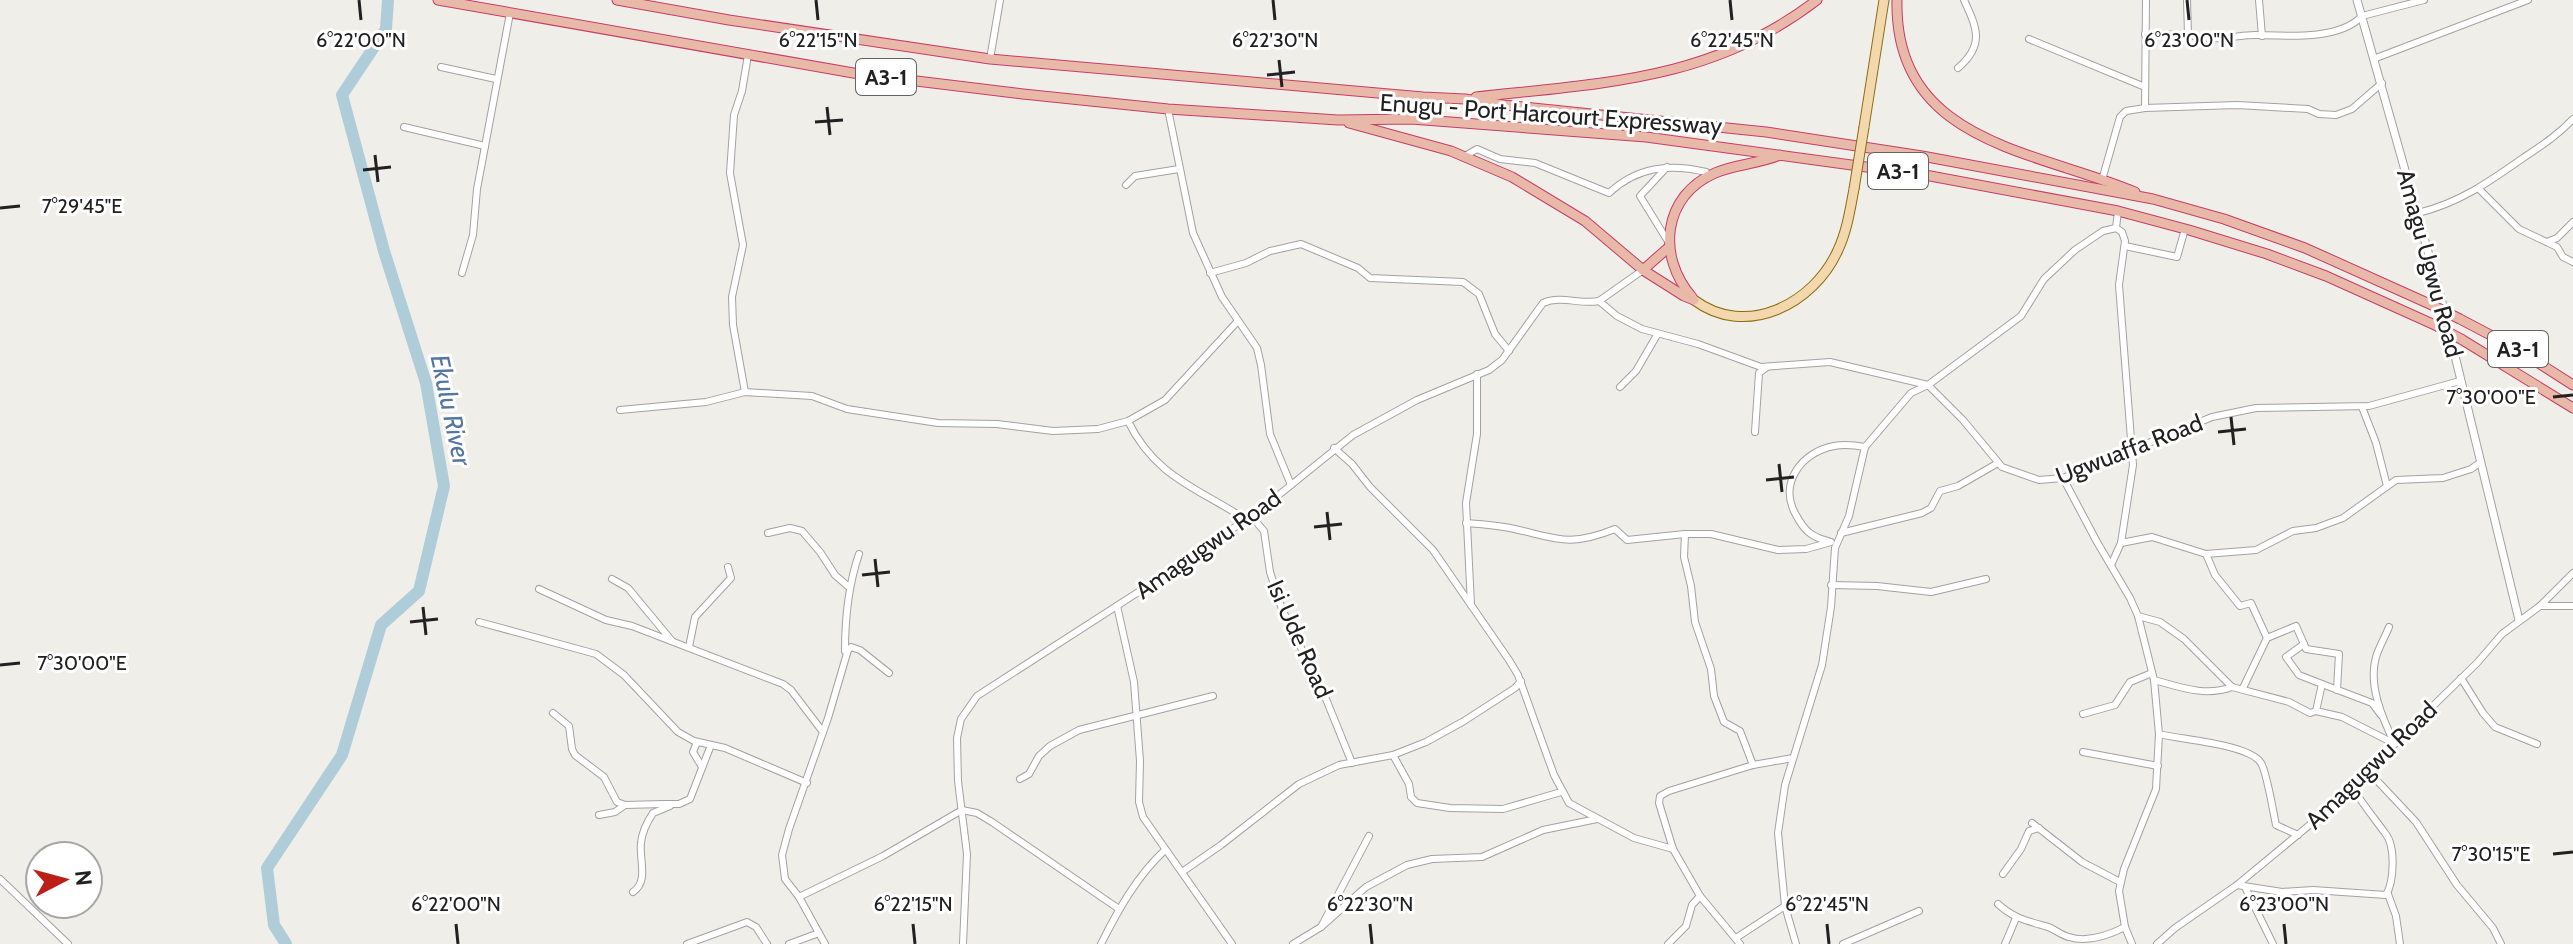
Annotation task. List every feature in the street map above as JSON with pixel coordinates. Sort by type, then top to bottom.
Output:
[{"type":"highway","name":"Enugu - Port Harcourt Expressway","points":[[438,0],[859,74],[1168,109],[1338,120],[1411,119],[1583,132],[1782,154],[1925,175],[2118,211],[2267,254],[2326,276],[2437,326],[2573,408]]},
{"type":"highway","name":"Enugu - Port Harcourt Expressway","points":[[617,0],[677,5],[990,59],[1465,99],[1781,135],[1922,156],[2153,199],[2224,219],[2305,248],[2460,319],[2515,348],[2573,385]]},
{"type":"highway","points":[[1465,99],[1625,80],[1675,70],[1743,47],[1817,0]]},
{"type":"highway","points":[[1897,0],[1899,31],[1910,67],[1930,99],[1947,116],[1982,138],[2153,199]]},
{"type":"highway","points":[[1338,120],[1465,156],[1512,177],[1585,221],[1643,270],[1694,300]]},
{"type":"highway","points":[[1694,300],[1679,282],[1670,258],[1669,245],[1678,207],[1700,181],[1716,173],[1782,154]]},
{"type":"highway","points":[[1643,270],[1669,245]]},
{"type":"main road","points":[[1694,300],[1722,314],[1750,317],[1781,308],[1808,292],[1819,281],[1838,250],[1848,219],[1884,0]]},
{"type":"street","points":[[990,59],[1000,0]]},
{"type":"street","points":[[1958,68],[1970,58],[1977,38],[1964,0],[1971,0]]},
{"type":"street","points":[[2145,108],[2146,0]]},
{"type":"street","points":[[2187,0],[2188,35]]},
{"type":"street","points":[[2259,0],[2262,36]]},
{"type":"street","name":"Amagu Ugwu Road","points":[[2357,0],[2418,213],[2519,620]]},
{"type":"street","points":[[2145,34],[2218,38],[2296,37],[2355,24],[2362,16],[2424,0]]},
{"type":"street","points":[[2376,58],[2528,0]]},
{"type":"street","points":[[462,273],[473,235],[496,79],[510,13]]},
{"type":"street","points":[[2029,39],[2145,87]]},
{"type":"street","points":[[745,392],[733,325],[732,297],[743,245],[730,173],[734,115],[748,55]]},
{"type":"street","points":[[441,67],[496,79]]},
{"type":"street","points":[[2102,180],[2120,117],[2126,111],[2237,105],[2308,109],[2319,114],[2336,115],[2352,109],[2382,83]]},
{"type":"street","points":[[1168,109],[1190,221],[1210,273],[1260,356],[1270,434],[1291,485]]},
{"type":"street","points":[[2418,213],[2455,202],[2479,189],[2553,138],[2573,119]]},
{"type":"street","points":[[404,127],[485,146]]},
{"type":"street","points":[[1465,156],[1477,149],[1500,159],[1535,163],[1609,193],[1643,170],[1667,167],[1706,172]]},
{"type":"street","points":[[1667,167],[1640,196],[1669,245]]},
{"type":"street","points":[[1126,185],[1135,176],[1179,169]]},
{"type":"street","points":[[2479,189],[2519,229],[2559,249]]},
{"type":"street","points":[[2116,228],[2118,211]]},
{"type":"street","points":[[2547,242],[2573,222]]},
{"type":"street","points":[[2111,565],[2121,543],[2133,473],[2119,285],[2125,246],[2122,232],[2116,228]]},
{"type":"street","points":[[1796,944],[1785,906],[1778,833],[1793,758],[1822,665],[1834,542],[1849,516],[1865,447],[1911,393],[1928,385],[2021,316],[2044,279],[2065,259],[2093,237],[2116,228]]},
{"type":"street","points":[[2125,246],[2177,257],[2185,229]]},
{"type":"street","points":[[2560,235],[2559,249],[2563,257],[2573,262]]},
{"type":"street","points":[[1210,273],[1246,263],[1270,251],[1301,244],[1358,268],[1370,278],[1463,282],[1479,294],[1495,334],[1509,351]]},
{"type":"street","points":[[1643,270],[1599,301],[1617,316],[1657,335],[1698,344],[1767,367],[1830,362],[1928,385]]},
{"type":"street","name":"Amagugwu Road","points":[[963,944],[967,869],[958,732],[961,719],[973,702],[988,687],[1248,518],[1353,435],[1417,400],[1496,365],[1543,303],[1550,300],[1599,301]]},
{"type":"street","points":[[620,410],[706,402],[745,392],[812,396],[847,409],[938,423],[997,424],[1053,431],[1098,429],[1128,421],[1171,395],[1237,322]]},
{"type":"street","points":[[1620,387],[1636,371],[1657,335]]},
{"type":"street","points":[[1755,432],[1759,373],[1767,367]]},
{"type":"street","points":[[1471,607],[1466,503],[1477,434],[1477,374]]},
{"type":"street","name":"Ugwuaffa Road","points":[[1928,385],[1963,420],[1998,463],[2018,475],[2039,480],[2063,478],[2212,417],[2247,410],[2362,407],[2460,381]]},
{"type":"street","points":[[2362,407],[2376,443],[2387,486]]},
{"type":"street","points":[[1128,421],[1139,441],[1171,476],[1248,518]]},
{"type":"street","points":[[1834,542],[1812,536],[1802,525],[1790,500],[1790,480],[1801,464],[1822,449],[1846,445],[1865,447]]},
{"type":"street","points":[[1334,448],[1433,550],[1521,681],[1561,792],[1573,807],[1634,838],[1673,849]]},
{"type":"street","points":[[2121,543],[2152,537],[2206,554],[2256,550],[2293,531],[2334,523],[2370,501],[2396,480],[2443,478],[2471,469],[2481,462]]},
{"type":"street","points":[[1841,533],[1922,513],[1931,508],[1940,491],[1958,486],[1998,463]]},
{"type":"street","points":[[2063,478],[2138,616],[2153,677],[2159,734],[2153,799],[2120,882],[2119,897],[2132,944]]},
{"type":"street","name":"Isi Ude Road","points":[[1248,518],[1264,531],[1270,572],[1282,609],[1322,689],[1352,763]]},
{"type":"street","points":[[1466,523],[1508,527],[1553,540],[1588,539],[1615,529],[1627,540],[1711,534],[1778,550],[1806,549],[1834,542]]},
{"type":"street","points":[[768,533],[790,528],[802,531],[835,575],[850,588]]},
{"type":"street","points":[[1685,534],[1684,557],[1695,622],[1711,669],[1714,696],[1724,722],[1740,731],[1753,765]]},
{"type":"street","points":[[825,944],[799,897],[785,879],[782,860],[845,654],[845,618],[859,554]]},
{"type":"street","points":[[2206,554],[2215,575],[2240,606],[2251,603],[2267,638]]},
{"type":"street","points":[[689,647],[695,617],[731,578],[728,567]]},
{"type":"street","name":"Amagugwu Road","points":[[2157,944],[2175,928],[2241,886],[2352,787],[2502,634],[2540,606],[2573,573]]},
{"type":"street","points":[[612,579],[628,588],[672,641]]},
{"type":"street","points":[[1831,585],[1931,592],[1986,579]]},
{"type":"street","points":[[539,589],[606,620],[632,626],[788,687],[823,732]]},
{"type":"street","points":[[1117,606],[1138,715],[1140,808],[1147,824],[1232,944]]},
{"type":"street","points":[[2540,606],[2573,606]]},
{"type":"street","points":[[2138,616],[2160,622],[2184,639],[2232,687]]},
{"type":"street","points":[[479,622],[596,654],[624,675],[678,732],[697,742],[733,751],[807,783]]},
{"type":"street","points":[[2243,688],[2267,638],[2296,626],[2306,649],[2339,654],[2337,690]]},
{"type":"street","points":[[2389,627],[2374,671],[2383,718],[2395,744]]},
{"type":"street","points":[[2304,644],[2286,657],[2299,675],[2372,703],[2383,718]]},
{"type":"street","points":[[845,654],[855,647],[889,673]]},
{"type":"street","points":[[2083,714],[2115,705],[2130,682],[2153,677],[2202,693],[2243,688],[2289,702],[2310,713],[2316,711],[2342,717],[2395,744]]},
{"type":"street","points":[[2461,678],[2495,727],[2537,744]]},
{"type":"street","points":[[1182,872],[1299,784],[1339,765],[1393,755],[1426,742],[1464,721],[1521,681]]},
{"type":"street","points":[[2316,711],[2322,684]]},
{"type":"street","points":[[1020,779],[1026,776],[1039,756],[1079,730],[1213,696]]},
{"type":"street","points":[[553,713],[569,726],[575,755],[604,777],[615,800],[625,805],[673,804]]},
{"type":"street","points":[[2159,734],[2249,753],[2261,763],[2276,825],[2298,835]]},
{"type":"street","points":[[697,742],[693,752],[702,767]]},
{"type":"street","points":[[633,892],[638,889],[643,876],[640,864],[643,832],[653,813],[690,799],[711,745]]},
{"type":"street","points":[[2083,752],[2158,766]]},
{"type":"street","points":[[1393,755],[1409,784],[1413,800],[1425,805],[1503,809],[1561,792]]},
{"type":"street","points":[[1785,906],[1738,941],[1700,896],[1673,849],[1659,803],[1660,796],[1669,791],[1753,765],[1793,758]]},
{"type":"street","points":[[2368,771],[2416,822],[2457,885],[2493,928],[2501,944]]},
{"type":"street","points":[[2352,787],[2388,840],[2391,864],[2388,894],[2396,916],[2400,944]]},
{"type":"street","points":[[599,815],[615,812],[625,805]]},
{"type":"street","points":[[799,897],[883,856],[962,810],[977,813],[992,822],[1119,909]]},
{"type":"street","points":[[1293,944],[1321,927],[1366,887],[1407,865],[1432,859],[1482,857],[1543,830],[1597,819]]},
{"type":"street","points":[[2032,823],[2082,862],[2120,882]]},
{"type":"street","points":[[2003,874],[2021,849],[2029,831],[2039,828]]},
{"type":"street","points":[[1321,927],[1369,836]]},
{"type":"street","points":[[1101,944],[1119,909],[1150,864],[1165,850]]},
{"type":"street","points":[[1,883],[68,944]]},
{"type":"street","points":[[2241,886],[2282,892],[2313,890],[2388,894]]},
{"type":"street","points":[[2241,886],[2273,944]]},
{"type":"street","points":[[1668,944],[1686,926],[1692,905],[1700,896]]},
{"type":"street","points":[[1998,904],[2016,918],[2050,927],[2066,937],[2080,939],[2108,935],[2125,927]]},
{"type":"street","points":[[1843,944],[1919,911]]},
{"type":"street","points":[[2005,944],[2016,918]]},
{"type":"street","points":[[687,944],[747,922],[756,927],[767,944]]},
{"type":"street","points":[[789,944],[819,933]]},
{"type":"waterway","name":"Ekulu River","points":[[286,944],[274,925],[267,868],[342,755],[381,625],[419,591],[444,486],[426,383],[384,251],[342,95],[386,29],[388,0]]}]
